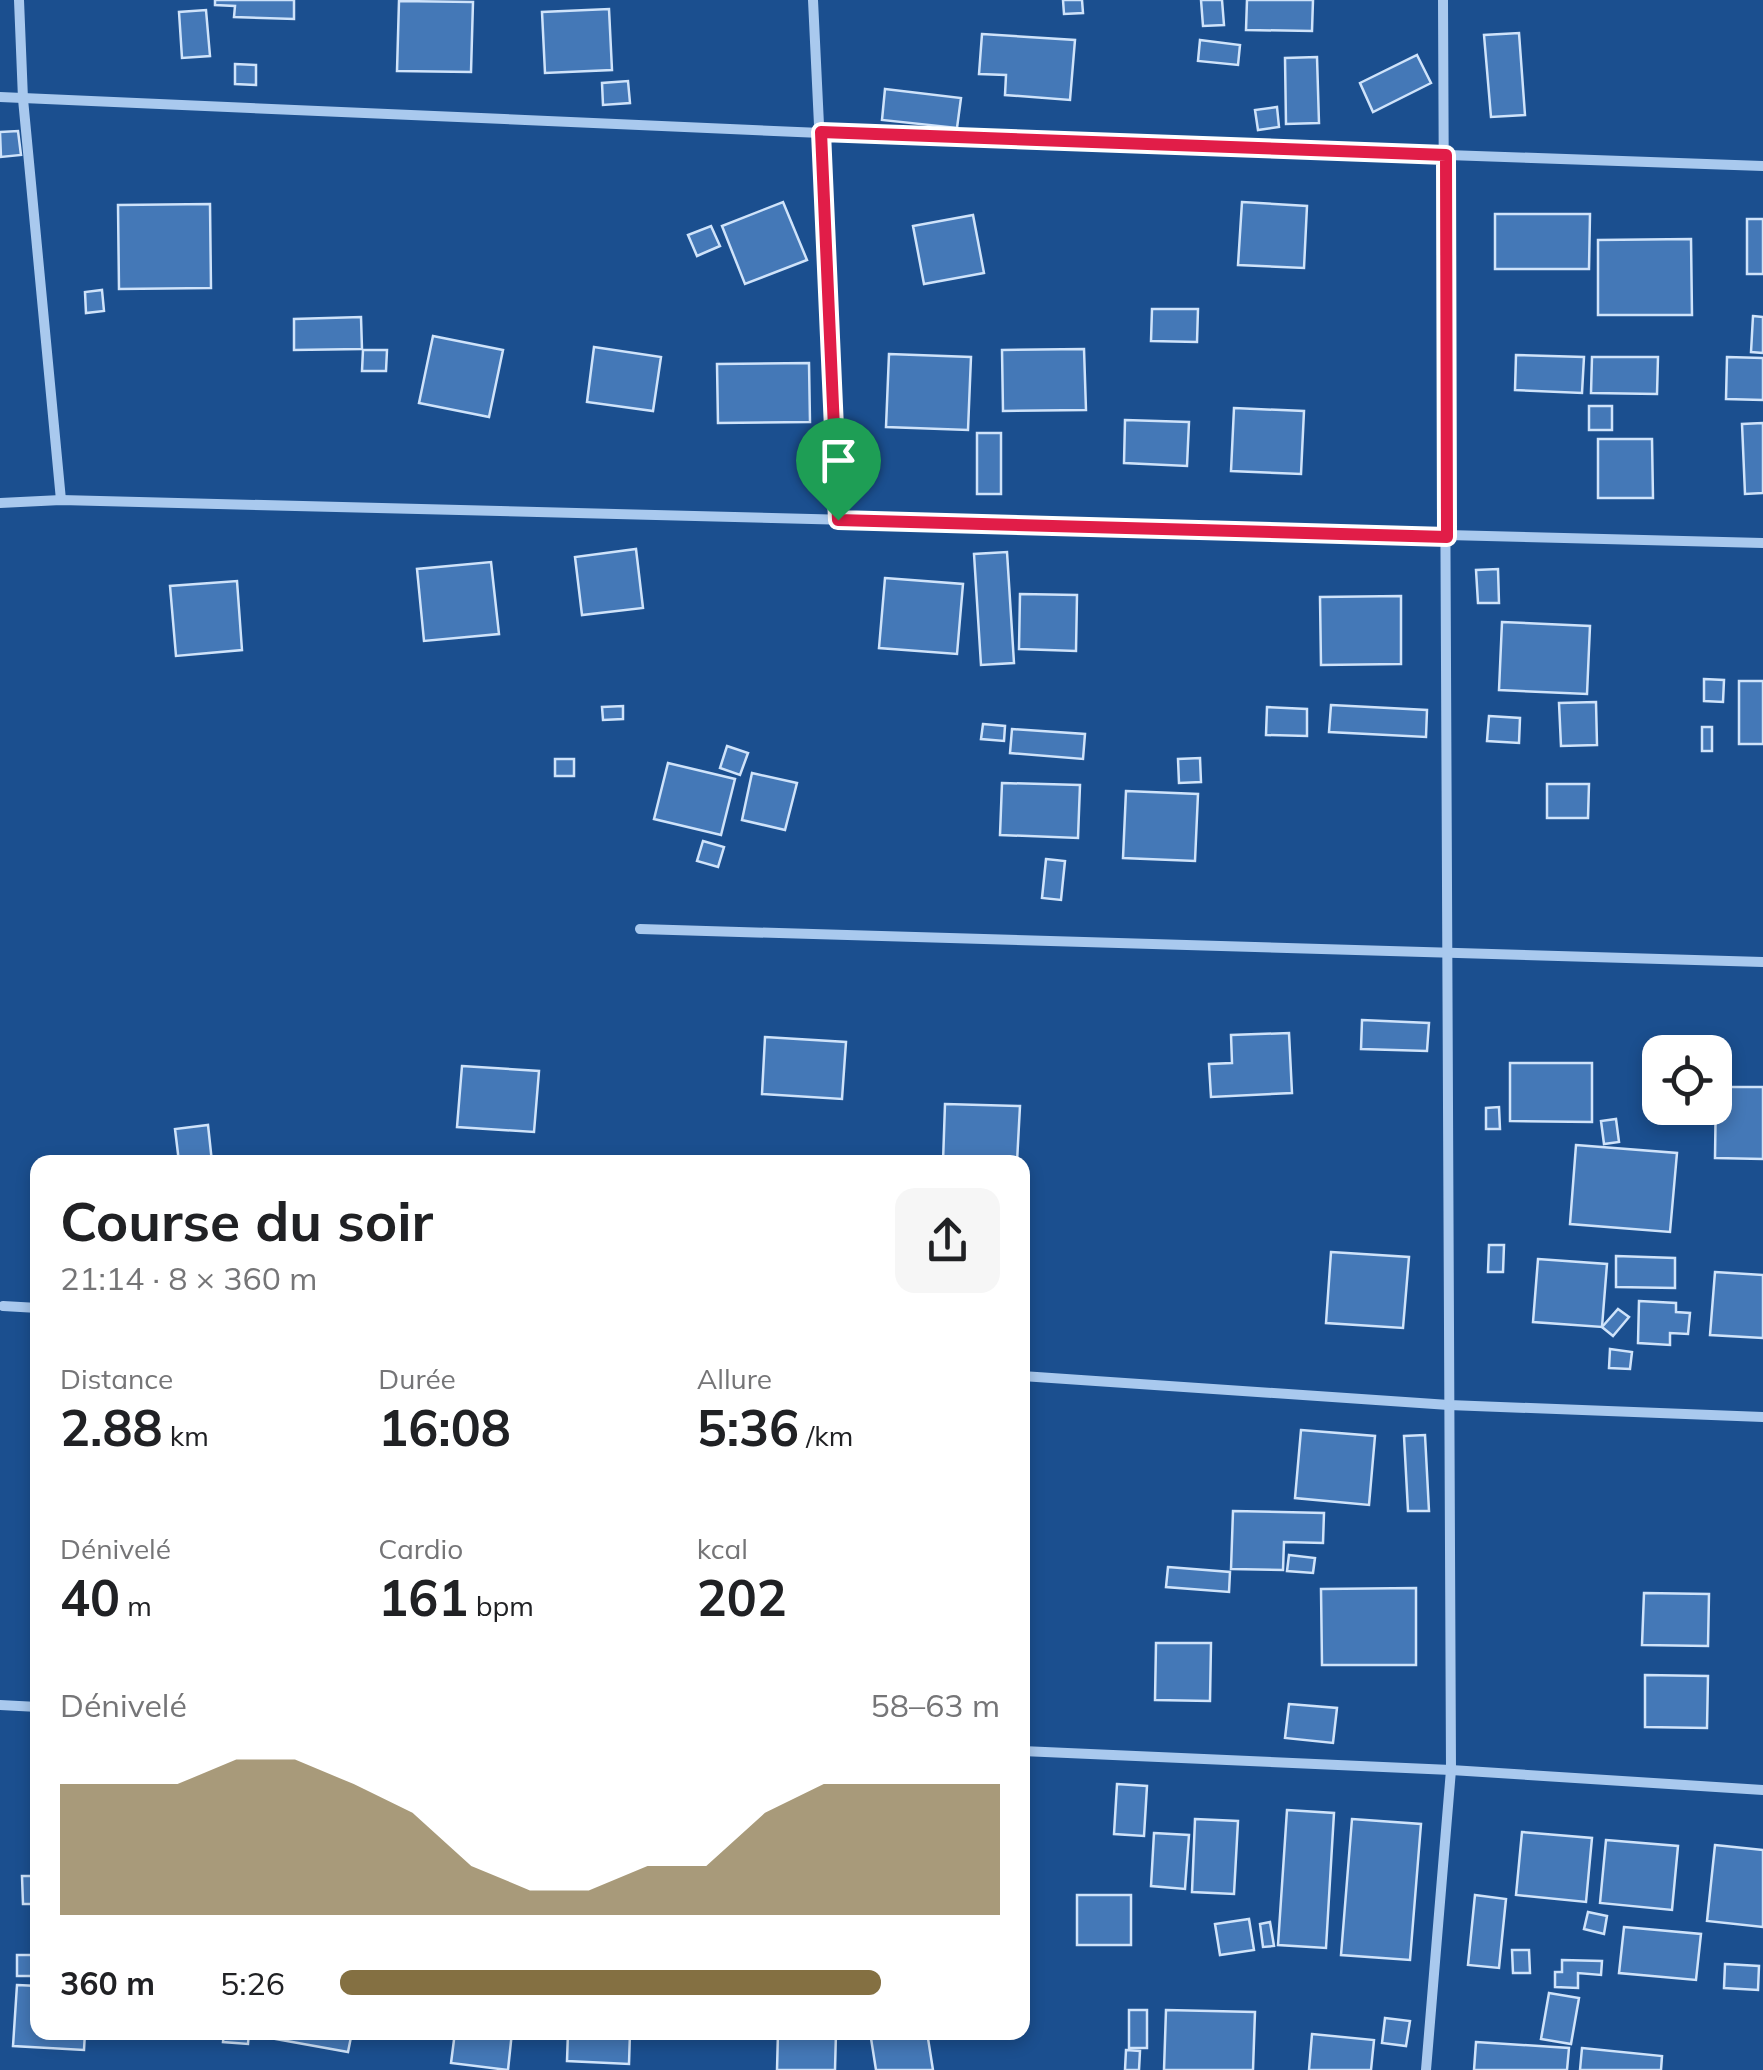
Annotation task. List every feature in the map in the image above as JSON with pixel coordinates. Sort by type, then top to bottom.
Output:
[{"type":"street","points":[[19,0],[23,100],[61,500]]},
{"type":"street","points":[[813,0],[838,520]]},
{"type":"street","points":[[1426,2070],[1451,1770],[1443,0]]},
{"type":"street","points":[[0,97],[1763,166]]},
{"type":"street","points":[[0,503],[61,500],[1763,543]]},
{"type":"street","points":[[640,929],[1763,962]]},
{"type":"street","points":[[3,1306],[30,1308]]},
{"type":"street","points":[[1030,1377],[1449,1405],[1763,1417]]},
{"type":"street","points":[[0,1705],[30,1707]]},
{"type":"street","points":[[1030,1750],[1451,1770],[1763,1790]]},
{"type":"building","points":[[215,0],[294,0],[294,19],[234,17],[235,6],[215,5]]},
{"type":"building","points":[[1063,0],[1082,0],[1083,13],[1064,14]]},
{"type":"building","points":[[1201,0],[1222,0],[1224,25],[1203,26]]},
{"type":"building","points":[[1247,0],[1313,0],[1312,31],[1246,30]]},
{"type":"building","points":[[399,1],[473,2],[471,72],[397,71]]},
{"type":"building","points":[[609,9],[612,70],[545,73],[542,12]]},
{"type":"building","points":[[206,10],[210,56],[182,58],[179,12]]},
{"type":"building","points":[[1519,33],[1525,115],[1491,117],[1484,35]]},
{"type":"building","points":[[982,34],[1075,40],[1070,100],[1005,95],[1006,75],[979,74]]},
{"type":"building","points":[[1200,40],[1240,45],[1238,65],[1198,61]]},
{"type":"building","points":[[1417,55],[1431,83],[1373,112],[1360,83]]},
{"type":"building","points":[[1317,57],[1319,123],[1286,124],[1285,58]]},
{"type":"building","points":[[235,64],[256,65],[256,85],[235,84]]},
{"type":"building","points":[[628,81],[630,103],[603,105],[602,83]]},
{"type":"building","points":[[885,89],[961,98],[957,128],[882,120]]},
{"type":"building","points":[[1277,107],[1279,127],[1258,130],[1255,110]]},
{"type":"building","points":[[18,131],[21,155],[1,157],[0,132]]},
{"type":"building","points":[[783,202],[807,260],[745,284],[722,226]]},
{"type":"building","points":[[1242,202],[1307,206],[1304,268],[1238,265]]},
{"type":"building","points":[[210,204],[211,288],[119,289],[118,205]]},
{"type":"building","points":[[1495,214],[1590,214],[1589,269],[1495,269]]},
{"type":"building","points":[[973,215],[984,273],[924,284],[913,226]]},
{"type":"building","points":[[1747,219],[1763,219],[1763,274],[1747,274]]},
{"type":"building","points":[[711,226],[720,246],[697,256],[688,235]]},
{"type":"building","points":[[1691,239],[1692,315],[1598,315],[1598,240]]},
{"type":"building","points":[[102,290],[104,311],[86,313],[85,292]]},
{"type":"building","points":[[1152,309],[1198,309],[1197,342],[1151,341]]},
{"type":"building","points":[[1753,316],[1763,317],[1763,353],[1751,352]]},
{"type":"building","points":[[361,317],[362,349],[294,350],[294,319]]},
{"type":"building","points":[[433,336],[503,350],[489,417],[419,403]]},
{"type":"building","points":[[594,347],[661,357],[653,411],[587,402]]},
{"type":"building","points":[[1084,349],[1086,410],[1003,411],[1002,350]]},
{"type":"building","points":[[363,350],[387,350],[386,371],[362,371]]},
{"type":"building","points":[[889,354],[971,357],[968,430],[886,427]]},
{"type":"building","points":[[1516,355],[1584,357],[1582,393],[1515,390]]},
{"type":"building","points":[[1592,357],[1658,357],[1657,394],[1591,393]]},
{"type":"building","points":[[1727,357],[1763,358],[1763,400],[1726,399]]},
{"type":"building","points":[[809,363],[810,422],[718,423],[717,364]]},
{"type":"building","points":[[1589,406],[1612,406],[1612,430],[1589,430]]},
{"type":"building","points":[[1234,408],[1304,411],[1301,474],[1231,471]]},
{"type":"building","points":[[1125,420],[1189,422],[1187,466],[1124,463]]},
{"type":"building","points":[[1763,423],[1763,493],[1745,494],[1742,424]]},
{"type":"building","points":[[977,433],[1001,433],[1001,494],[977,494]]},
{"type":"building","points":[[1598,439],[1652,439],[1653,498],[1598,498]]},
{"type":"building","points":[[636,549],[643,608],[582,615],[575,557]]},
{"type":"building","points":[[1007,552],[1014,663],[981,665],[974,554]]},
{"type":"building","points":[[491,562],[499,634],[424,641],[417,569]]},
{"type":"building","points":[[1498,569],[1499,603],[1478,603],[1476,570]]},
{"type":"building","points":[[885,578],[963,584],[957,654],[879,648]]},
{"type":"building","points":[[237,581],[242,650],[176,656],[170,586]]},
{"type":"building","points":[[1020,594],[1077,595],[1076,651],[1019,649]]},
{"type":"building","points":[[1401,596],[1401,664],[1321,665],[1320,597]]},
{"type":"building","points":[[1502,622],[1590,626],[1587,694],[1499,690]]},
{"type":"building","points":[[1704,679],[1724,680],[1723,702],[1704,701]]},
{"type":"building","points":[[1739,681],[1763,681],[1763,744],[1739,744]]},
{"type":"building","points":[[1596,702],[1597,745],[1561,746],[1559,703]]},
{"type":"building","points":[[1331,705],[1427,710],[1426,737],[1329,732]]},
{"type":"building","points":[[623,706],[623,719],[603,720],[602,707]]},
{"type":"building","points":[[1267,707],[1307,709],[1307,736],[1266,735]]},
{"type":"building","points":[[1489,716],[1520,718],[1519,743],[1487,741]]},
{"type":"building","points":[[983,724],[1005,726],[1004,741],[981,739]]},
{"type":"building","points":[[1702,727],[1712,727],[1712,751],[1702,751]]},
{"type":"building","points":[[1012,729],[1085,734],[1083,759],[1010,753]]},
{"type":"building","points":[[727,746],[748,753],[740,775],[720,768]]},
{"type":"building","points":[[1200,758],[1201,782],[1179,783],[1178,759]]},
{"type":"building","points":[[555,759],[574,759],[574,776],[555,776]]},
{"type":"building","points":[[668,763],[735,779],[721,835],[654,819]]},
{"type":"building","points":[[752,773],[797,783],[785,830],[742,820]]},
{"type":"building","points":[[1002,783],[1080,785],[1078,838],[1000,835]]},
{"type":"building","points":[[1547,784],[1589,784],[1588,818],[1547,818]]},
{"type":"building","points":[[1126,791],[1198,794],[1195,861],[1123,858]]},
{"type":"building","points":[[703,841],[724,847],[718,867],[697,861]]},
{"type":"building","points":[[1046,859],[1065,861],[1061,900],[1042,898]]},
{"type":"building","points":[[1362,1020],[1429,1023],[1427,1051],[1361,1049]]},
{"type":"building","points":[[1289,1033],[1292,1093],[1211,1097],[1209,1064],[1232,1063],[1231,1035]]},
{"type":"building","points":[[765,1037],[846,1042],[842,1099],[762,1094]]},
{"type":"building","points":[[1510,1063],[1592,1063],[1592,1122],[1510,1121]]},
{"type":"building","points":[[462,1066],[539,1071],[534,1132],[457,1127]]},
{"type":"building","points":[[1732,1087],[1763,1087],[1763,1159],[1715,1158],[1715,1125],[1732,1125]]},
{"type":"building","points":[[945,1104],[1020,1106],[1017,1155],[943,1155]]},
{"type":"building","points":[[1499,1107],[1500,1129],[1486,1129],[1486,1108]]},
{"type":"building","points":[[1616,1119],[1619,1142],[1604,1144],[1601,1121]]},
{"type":"building","points":[[208,1125],[211,1155],[178,1155],[175,1129]]},
{"type":"building","points":[[1576,1145],[1677,1153],[1670,1232],[1570,1224]]},
{"type":"building","points":[[1489,1245],[1504,1245],[1503,1272],[1488,1272]]},
{"type":"building","points":[[1331,1252],[1409,1257],[1403,1328],[1326,1323]]},
{"type":"building","points":[[1616,1256],[1675,1258],[1675,1288],[1616,1287]]},
{"type":"building","points":[[1538,1259],[1607,1264],[1602,1327],[1533,1322]]},
{"type":"building","points":[[1715,1272],[1763,1275],[1763,1338],[1710,1335]]},
{"type":"building","points":[[1639,1301],[1676,1303],[1676,1312],[1690,1313],[1688,1334],[1670,1333],[1670,1345],[1638,1343]]},
{"type":"building","points":[[1618,1309],[1629,1317],[1613,1336],[1602,1327]]},
{"type":"building","points":[[1610,1349],[1632,1352],[1630,1369],[1609,1368]]},
{"type":"building","points":[[1301,1430],[1375,1436],[1369,1505],[1295,1498]]},
{"type":"building","points":[[1425,1435],[1429,1511],[1408,1511],[1404,1436]]},
{"type":"building","points":[[1233,1511],[1324,1513],[1323,1543],[1284,1542],[1283,1570],[1231,1569]]},
{"type":"building","points":[[1289,1555],[1315,1558],[1313,1573],[1287,1571]]},
{"type":"building","points":[[1168,1567],[1230,1572],[1229,1592],[1166,1587]]},
{"type":"building","points":[[1416,1588],[1416,1665],[1322,1665],[1321,1589]]},
{"type":"building","points":[[1644,1593],[1709,1594],[1708,1646],[1642,1645]]},
{"type":"building","points":[[1156,1643],[1211,1643],[1210,1701],[1155,1700]]},
{"type":"building","points":[[1645,1675],[1708,1676],[1707,1728],[1645,1727]]},
{"type":"building","points":[[1289,1704],[1337,1708],[1333,1743],[1285,1738]]},
{"type":"building","points":[[1117,1784],[1147,1786],[1144,1836],[1114,1834]]},
{"type":"building","points":[[1287,1810],[1334,1813],[1326,1948],[1278,1945]]},
{"type":"building","points":[[1195,1819],[1238,1821],[1234,1894],[1192,1892]]},
{"type":"building","points":[[1352,1819],[1421,1824],[1410,1960],[1341,1955]]},
{"type":"building","points":[[1522,1832],[1592,1838],[1586,1902],[1516,1895]]},
{"type":"building","points":[[1154,1833],[1189,1835],[1185,1889],[1151,1886]]},
{"type":"building","points":[[1606,1840],[1678,1846],[1672,1910],[1600,1903]]},
{"type":"building","points":[[1715,1845],[1763,1850],[1763,1927],[1707,1921]]},
{"type":"building","points":[[22,1876],[30,1876],[30,1904],[23,1904]]},
{"type":"building","points":[[1077,1895],[1131,1895],[1131,1945],[1077,1945]]},
{"type":"building","points":[[1475,1895],[1506,1899],[1499,1968],[1468,1965]]},
{"type":"building","points":[[1588,1912],[1607,1916],[1604,1934],[1584,1929]]},
{"type":"building","points":[[1249,1919],[1254,1950],[1220,1955],[1215,1924]]},
{"type":"building","points":[[1270,1922],[1274,1946],[1263,1947],[1260,1924]]},
{"type":"building","points":[[1624,1927],[1701,1934],[1696,1980],[1619,1973]]},
{"type":"building","points":[[1512,1950],[1529,1950],[1530,1973],[1513,1973]]},
{"type":"building","points":[[17,1955],[30,1955],[30,1976],[17,1976]]},
{"type":"building","points":[[1562,1960],[1602,1961],[1601,1975],[1578,1973],[1578,1988],[1555,1987],[1555,1972],[1562,1972]]},
{"type":"building","points":[[1725,1964],[1759,1966],[1758,1990],[1724,1988]]},
{"type":"building","points":[[17,1985],[30,1986],[30,2040],[85,2040],[84,2050],[13,2046]]},
{"type":"building","points":[[1549,1993],[1579,1998],[1571,2044],[1541,2039]]},
{"type":"building","points":[[1129,2010],[1147,2010],[1147,2048],[1129,2048]]},
{"type":"building","points":[[1166,2010],[1255,2012],[1253,2070],[1164,2070]]},
{"type":"building","points":[[1385,2018],[1410,2021],[1406,2046],[1382,2043]]},
{"type":"building","points":[[1312,2034],[1374,2040],[1371,2070],[1309,2070]]},
{"type":"building","points":[[223,2040],[248,2040],[248,2044]]},
{"type":"building","points":[[281,2040],[350,2040],[348,2052]]},
{"type":"building","points":[[454,2040],[511,2040],[508,2070],[451,2063]]},
{"type":"building","points":[[568,2040],[630,2040],[629,2064],[567,2061]]},
{"type":"building","points":[[778,2040],[836,2040],[835,2070],[777,2070]]},
{"type":"building","points":[[871,2040],[928,2040],[933,2070],[876,2070]]},
{"type":"building","points":[[1476,2042],[1569,2048],[1567,2070],[1474,2070]]},
{"type":"building","points":[[1582,2048],[1662,2056],[1661,2070],[1580,2070]]},
{"type":"building","points":[[1126,2050],[1140,2051],[1139,2070],[1125,2070]]},
{"type":"route","points":[[821,132],[1446,155],[1447,537],[838,520],[821,132]]}]
